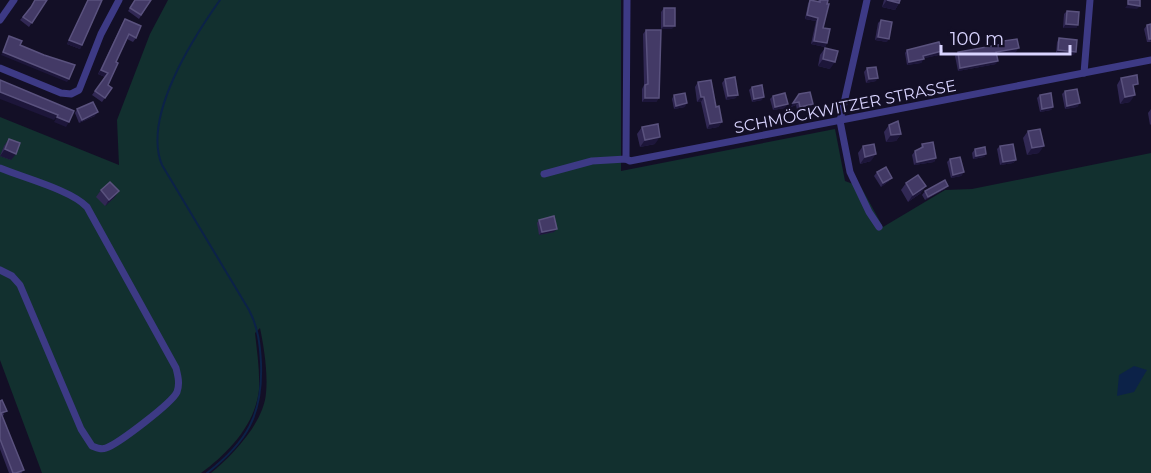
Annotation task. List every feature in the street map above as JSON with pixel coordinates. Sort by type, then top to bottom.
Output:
[{"type":"street","points":[[0,20],[14,0]]},
{"type":"street","points":[[0,68],[61,93],[71,94],[79,90],[101,34],[119,0]]},
{"type":"street","points":[[626,159],[627,0]]},
{"type":"street","points":[[867,0],[840,121],[850,172],[869,212],[879,227]]},
{"type":"street","points":[[1084,73],[1090,0]]},
{"type":"street","name":"SCHMÖCKWITZER STRASSE","points":[[544,174],[592,161],[635,160],[1151,60]]},
{"type":"street","points":[[0,168],[65,194],[87,207],[176,368],[179,383],[176,393],[169,402],[115,444],[103,449],[92,446],[81,429],[20,285],[12,276],[0,270]]},
{"type":"green space","points":[[168,0],[621,0],[621,171],[835,129],[845,181],[861,187],[883,227],[945,190],[972,189],[1151,153],[1151,473],[211,473],[246,437],[264,404],[266,369],[260,328],[255,333],[259,390],[252,415],[239,437],[221,457],[201,473],[42,473],[0,360],[0,117],[119,165],[117,120],[150,34]]},
{"type":"water","points":[[1134,366],[1147,370],[1134,392],[1117,396],[1119,375]]},
{"type":"building","points":[[35,0],[47,0],[32,23],[23,17]]},
{"type":"building","points":[[88,0],[102,0],[82,45],[69,40]]},
{"type":"building","points":[[135,0],[151,0],[141,15],[130,8]]},
{"type":"building","points":[[810,0],[820,2],[820,0],[828,0],[823,28],[830,29],[827,43],[814,41],[818,18],[807,15]]},
{"type":"building","points":[[1128,0],[1140,0],[1140,6],[1128,4]]},
{"type":"building","points":[[664,8],[675,8],[675,26],[664,26]]},
{"type":"building","points":[[1067,11],[1079,12],[1078,25],[1066,24]]},
{"type":"building","points":[[125,19],[141,26],[136,38],[129,34],[108,85],[112,88],[105,98],[95,91],[108,73],[101,70]]},
{"type":"building","points":[[881,20],[892,22],[889,39],[878,37]]},
{"type":"building","points":[[1151,24],[1151,39],[1149,39],[1147,25]]},
{"type":"building","points":[[646,30],[661,30],[659,98],[645,98],[645,85],[648,84]]},
{"type":"building","points":[[9,36],[22,41],[20,45],[75,65],[69,79],[3,52]]},
{"type":"building","points":[[1059,38],[1077,40],[1076,52],[1058,50]]},
{"type":"building","points":[[1017,39],[1019,48],[996,52],[998,61],[960,68],[958,52],[1004,44],[1003,41]]},
{"type":"building","points":[[939,42],[942,51],[923,56],[924,59],[909,62],[907,50]]},
{"type":"building","points":[[825,48],[838,51],[835,62],[823,59]]},
{"type":"building","points":[[876,67],[878,78],[869,79],[867,68]]},
{"type":"building","points":[[1137,75],[1138,84],[1133,85],[1135,95],[1125,97],[1121,78]]},
{"type":"building","points":[[735,77],[738,95],[728,96],[725,79]]},
{"type":"building","points":[[0,80],[74,111],[69,122],[57,117],[58,115],[0,92]]},
{"type":"building","points":[[711,80],[716,107],[719,106],[722,122],[710,124],[698,82]]},
{"type":"building","points":[[762,85],[764,97],[754,99],[752,87]]},
{"type":"building","points":[[1077,89],[1080,103],[1067,106],[1065,91]]},
{"type":"building","points":[[810,92],[813,104],[800,107],[799,102],[793,103],[799,94]]},
{"type":"building","points":[[685,93],[687,103],[676,106],[674,95]]},
{"type":"building","points":[[785,93],[788,104],[775,107],[773,96]]},
{"type":"building","points":[[1051,93],[1053,107],[1042,109],[1040,95]]},
{"type":"building","points":[[93,102],[98,112],[82,120],[77,109]]},
{"type":"building","points":[[898,121],[901,134],[891,135],[889,125]]},
{"type":"building","points":[[658,124],[660,137],[645,140],[642,127]]},
{"type":"building","points":[[1040,129],[1044,146],[1032,148],[1028,131]]},
{"type":"building","points":[[9,139],[20,143],[16,154],[5,149]]},
{"type":"building","points":[[933,142],[936,158],[917,162],[915,151],[923,147],[922,144]]},
{"type":"building","points":[[874,144],[876,154],[865,157],[863,146]]},
{"type":"building","points":[[1013,144],[1016,160],[1003,162],[1000,146]]},
{"type":"building","points":[[985,147],[986,154],[976,156],[975,149]]},
{"type":"building","points":[[960,157],[964,172],[953,175],[950,159]]},
{"type":"building","points":[[886,167],[892,178],[883,183],[877,172]]},
{"type":"building","points":[[918,175],[926,186],[913,195],[906,183]]},
{"type":"building","points":[[945,180],[948,186],[928,197],[925,191]]},
{"type":"building","points":[[110,182],[119,191],[109,200],[101,190]]},
{"type":"building","points":[[554,216],[557,229],[542,232],[539,220]]},
{"type":"building","points":[[2,400],[7,411],[1,413],[24,470],[16,473],[13,473],[0,439],[0,401]]},
{"type":"waterway","points":[[207,473],[233,450],[250,426],[259,398],[261,381],[259,342],[255,323],[249,310],[162,165],[158,146],[159,124],[173,79],[197,35],[220,0]]}]
